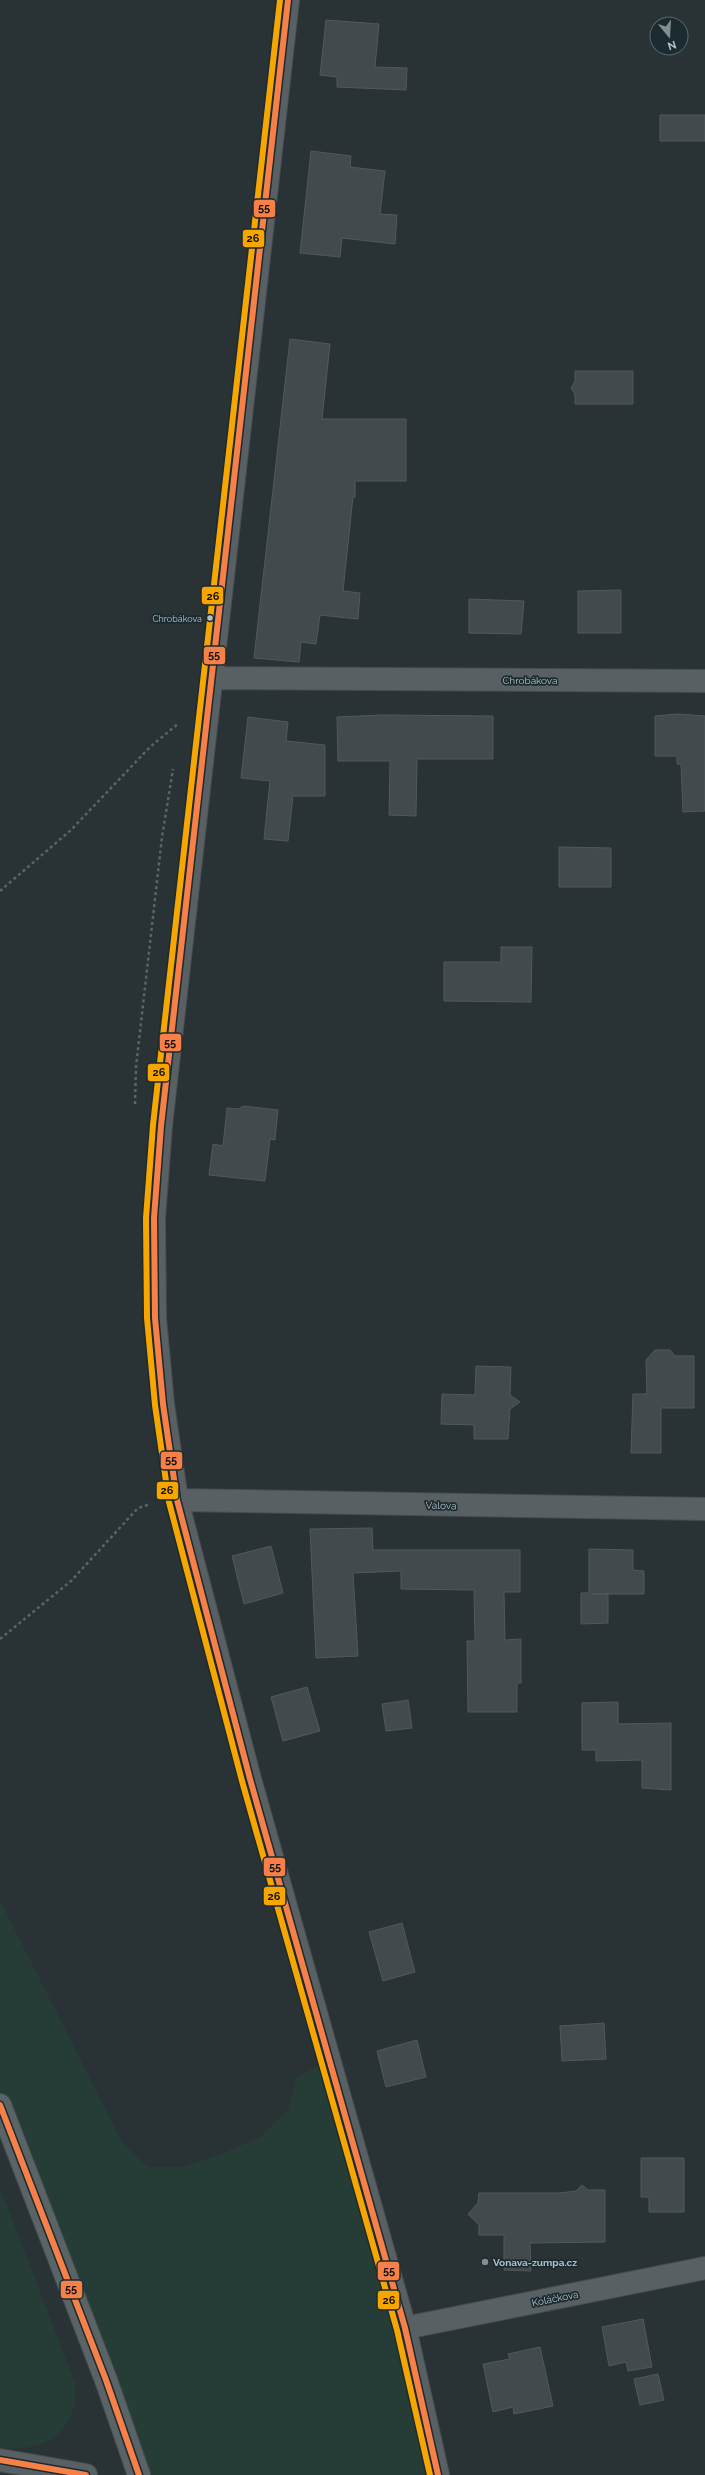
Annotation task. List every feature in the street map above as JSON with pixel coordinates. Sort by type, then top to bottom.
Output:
[{"type":"main road","points":[[0,2105],[103,2372],[139,2475]]},
{"type":"street","points":[[288,0],[207,724],[160,1126],[154,1218],[155,1318],[163,1404],[177,1500],[250,1779],[405,2328],[438,2475]]},
{"type":"street","name":"Chrobákova","points":[[211,678],[705,681]]},
{"type":"street","name":"Valova","points":[[177,1500],[705,1510]]},
{"type":"street","name":"Koláčkova","points":[[405,2328],[705,2268]]},
{"type":"street","points":[[0,2460],[86,2475]]},
{"type":"path","points":[[0,891],[71,830],[150,747],[168,732],[180,723],[207,724]]},
{"type":"path","points":[[0,1639],[71,1581],[138,1508],[168,1499],[177,1500]]},
{"type":"green space","points":[[0,1900],[123,2144],[148,2167],[182,2167],[226,2152],[260,2137],[288,2110],[296,2078],[331,2059],[438,2475],[139,2475],[0,2114]]},
{"type":"green space","points":[[0,2187],[75,2383],[75,2400],[71,2415],[65,2426],[56,2436],[45,2443],[17,2449],[0,2448]]},
{"type":"building","points":[[326,20],[379,24],[375,67],[407,68],[406,90],[337,87],[337,77],[320,75]]},
{"type":"building","points":[[660,115],[705,115],[705,141],[660,141]]},
{"type":"building","points":[[311,151],[351,156],[350,167],[385,171],[380,214],[397,215],[395,244],[342,238],[340,257],[300,253]]},
{"type":"building","points":[[290,339],[330,344],[322,419],[406,419],[406,481],[355,481],[355,497],[353,497],[343,591],[360,593],[358,619],[320,615],[316,644],[301,642],[299,662],[254,658]]},
{"type":"building","points":[[575,371],[633,371],[633,404],[575,404],[575,394],[571,388],[575,381]]},
{"type":"building","points":[[621,590],[621,633],[578,633],[578,591]]},
{"type":"building","points":[[469,599],[524,601],[521,634],[469,633]]},
{"type":"building","points":[[678,714],[705,716],[705,811],[683,812],[681,764],[677,764],[677,756],[655,756],[655,716]]},
{"type":"building","points":[[382,715],[493,716],[493,759],[417,759],[416,816],[389,815],[390,761],[338,761],[337,717]]},
{"type":"building","points":[[248,717],[288,722],[286,741],[325,745],[325,796],[293,796],[288,841],[264,839],[270,781],[241,778]]},
{"type":"building","points":[[559,847],[611,848],[611,887],[559,887]]},
{"type":"building","points":[[501,947],[532,947],[531,1002],[444,1001],[444,962],[501,962]]},
{"type":"building","points":[[243,1106],[278,1110],[275,1140],[270,1139],[265,1181],[209,1175],[213,1144],[223,1146],[227,1108],[239,1109]]},
{"type":"building","points":[[655,1350],[670,1350],[675,1356],[694,1356],[694,1408],[661,1408],[661,1453],[631,1453],[633,1394],[647,1394],[646,1360]]},
{"type":"building","points":[[476,1366],[511,1367],[510,1395],[520,1402],[510,1409],[508,1439],[474,1439],[474,1425],[441,1424],[442,1394],[475,1395]]},
{"type":"building","points":[[372,1528],[373,1550],[520,1550],[520,1592],[504,1592],[505,1640],[521,1639],[521,1683],[517,1683],[517,1712],[468,1712],[467,1641],[475,1641],[474,1590],[401,1589],[401,1571],[353,1573],[358,1656],[316,1658],[310,1529]]},
{"type":"building","points":[[271,1546],[283,1593],[244,1604],[232,1556]]},
{"type":"building","points":[[589,1549],[633,1550],[633,1570],[644,1571],[644,1594],[608,1594],[608,1623],[581,1624],[581,1593],[589,1593]]},
{"type":"building","points":[[307,1687],[320,1731],[283,1741],[271,1697]]},
{"type":"building","points":[[408,1700],[412,1728],[386,1731],[382,1704]]},
{"type":"building","points":[[618,1702],[618,1724],[671,1723],[671,1790],[642,1788],[642,1760],[596,1761],[596,1750],[582,1750],[582,1703]]},
{"type":"building","points":[[402,1923],[415,1972],[383,1981],[369,1932]]},
{"type":"building","points":[[604,2023],[606,2059],[562,2061],[560,2026]]},
{"type":"building","points":[[417,2040],[426,2077],[386,2087],[377,2051]]},
{"type":"building","points":[[641,2158],[684,2158],[684,2212],[649,2212],[649,2197],[641,2197]]},
{"type":"building","points":[[582,2185],[588,2190],[605,2190],[605,2242],[530,2243],[531,2271],[504,2270],[504,2235],[479,2235],[479,2225],[468,2214],[478,2203],[479,2193],[560,2193],[576,2191]]},
{"type":"building","points":[[643,2319],[652,2367],[628,2371],[626,2362],[609,2366],[602,2327]]},
{"type":"building","points":[[540,2347],[553,2406],[514,2414],[513,2407],[493,2412],[483,2364],[510,2359],[508,2354]]},
{"type":"building","points":[[658,2374],[664,2400],[640,2405],[634,2379]]},
{"type":"transit line","name":"26","points":[[280,0],[153,1125],[146,1218],[147,1318],[155,1405],[169,1502],[242,1781],[397,2330],[430,2475]]},
{"type":"transit line","name":"55","points":[[288,0],[161,1126],[154,1218],[155,1318],[163,1404],[177,1500],[250,1779],[405,2328],[438,2475]]},
{"type":"transit line","name":"55","points":[[0,2105],[106,2380],[139,2475]]},
{"type":"transit line","name":"55","points":[[0,2460],[86,2475]]},
{"type":"place","name":"Chrobákova","points":[[210,618]]},
{"type":"place","name":"Vonava-zumpa.cz","points":[[485,2262]]}]
